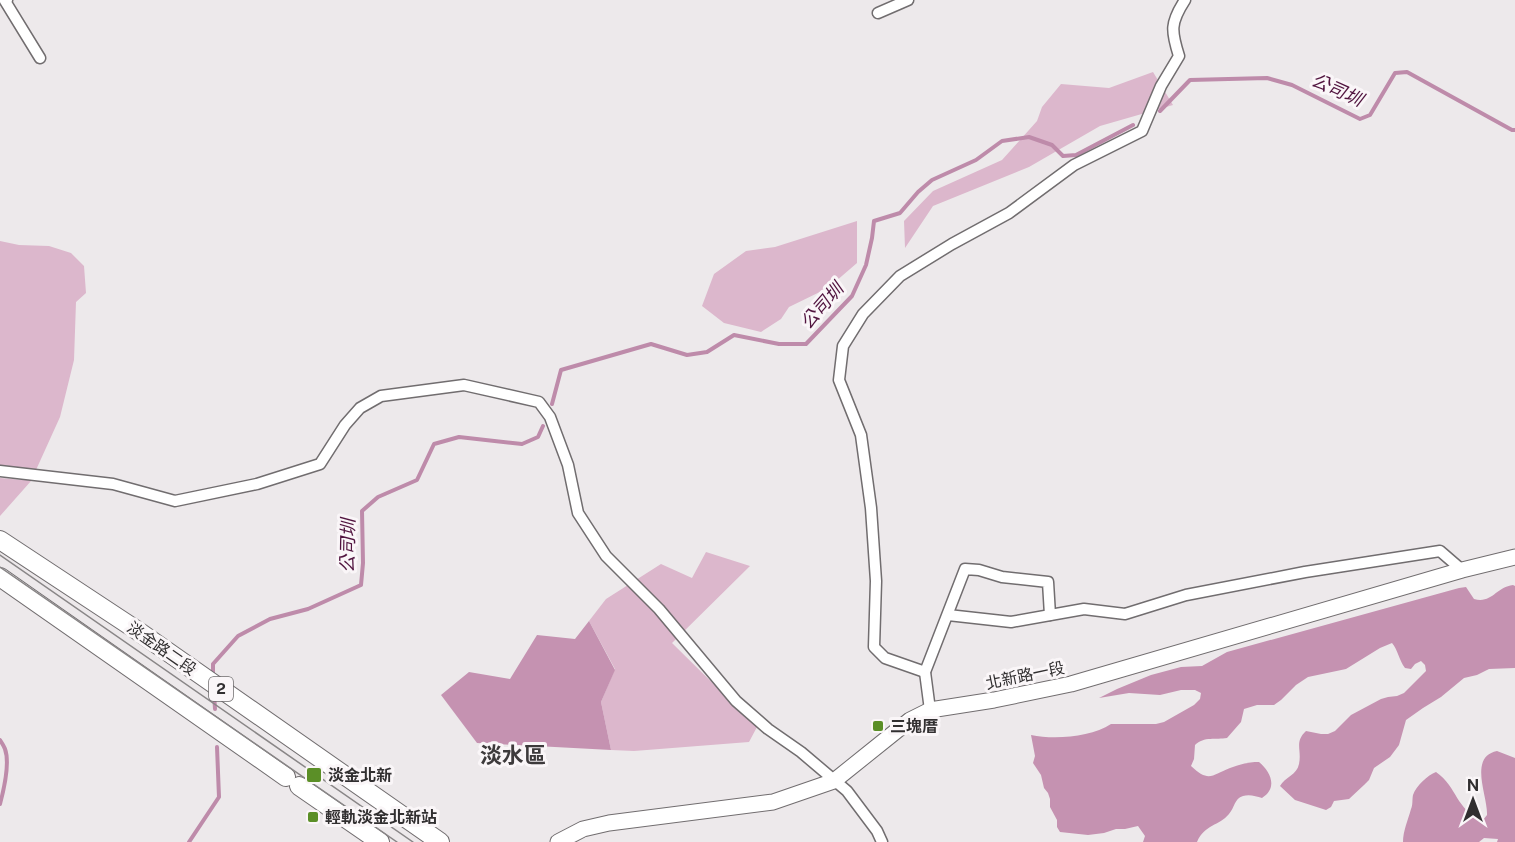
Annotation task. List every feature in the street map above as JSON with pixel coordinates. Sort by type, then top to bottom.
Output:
[{"type":"main road","name":"淡金路二段","points":[[0,540],[138,631],[440,842]]},
{"type":"main road","name":"北新路一段","points":[[558,842],[583,829],[609,822],[773,802],[834,781],[910,720],[930,710],[1071,684],[1515,556]]},
{"type":"main road","name":"2","points":[[0,577],[380,842]]},
{"type":"street","points":[[5,0],[40,58]]},
{"type":"street","points":[[878,13],[908,0]]},
{"type":"street","points":[[925,672],[885,658],[874,647],[876,581],[871,508],[861,435],[839,380],[843,346],[863,314],[900,276],[1009,213],[1074,165],[1142,131],[1161,86],[1179,56],[1173,35],[1176,14],[1185,0]]},
{"type":"street","points":[[0,471],[113,484],[175,501],[257,484],[320,464],[345,425],[360,408],[381,396],[464,385],[539,402],[550,417],[568,465],[578,513],[606,556],[659,609],[736,701],[847,791],[877,831],[882,842]]},
{"type":"street","points":[[948,615],[1011,622],[1084,609],[1125,614],[1197,593],[1305,572],[1440,551],[1462,570]]},
{"type":"street","points":[[930,710],[925,672],[965,569],[979,570],[1002,577],[1048,582],[1050,615]]},
{"type":"shaded area","points":[[1153,72],[1173,105],[1100,126],[1029,167],[933,206],[905,248],[904,221],[933,191],[1002,160],[1037,121],[1042,107],[1061,84],[1109,88]]},
{"type":"shaded area","points":[[857,221],[857,263],[828,288],[789,307],[781,319],[761,332],[724,323],[702,306],[714,274],[746,251],[775,247]]},
{"type":"shaded area","points":[[0,241],[19,245],[49,246],[71,253],[84,266],[86,293],[76,302],[74,360],[60,417],[31,481],[0,516],[0,478],[23,480],[0,474]]},
{"type":"shaded area","points":[[706,552],[750,566],[672,643],[757,727],[749,742],[634,751],[611,750],[601,702],[615,669],[589,621],[606,599],[661,564],[692,578]]},
{"type":"shaded area","points":[[1515,586],[1515,668],[1489,669],[1464,678],[1441,697],[1406,720],[1399,745],[1390,757],[1374,768],[1369,780],[1349,799],[1334,801],[1326,810],[1295,800],[1280,786],[1298,768],[1299,743],[1306,731],[1328,734],[1335,731],[1351,715],[1381,699],[1404,693],[1426,671],[1421,661],[1411,669],[1405,668],[1392,643],[1346,669],[1308,677],[1274,705],[1257,705],[1244,709],[1241,722],[1227,738],[1206,739],[1195,745],[1191,766],[1202,774],[1210,776],[1237,765],[1259,762],[1267,770],[1271,780],[1267,794],[1262,798],[1250,795],[1240,797],[1229,814],[1208,828],[1197,842],[1143,842],[1145,836],[1138,826],[1088,835],[1060,832],[1057,827],[1048,793],[1033,763],[1035,756],[1031,735],[1073,736],[1093,732],[1111,724],[1156,724],[1194,705],[1200,699],[1201,693],[1195,690],[1181,690],[1160,695],[1129,693],[1099,698],[1151,675],[1181,667],[1202,666],[1227,652],[1459,588],[1466,587],[1474,599],[1480,600]]},
{"type":"shaded area","points":[[589,621],[615,670],[601,702],[611,750],[477,743],[441,695],[469,672],[510,679],[537,635],[575,639]]},
{"type":"shaded area","points":[[1497,751],[1515,758],[1515,842],[1497,842],[1498,839],[1484,838],[1479,842],[1403,842],[1413,795],[1423,781],[1436,772],[1449,784],[1467,810],[1483,820],[1487,815],[1487,807],[1481,769],[1488,755]]},
{"type":"waterway","name":"公司圳","points":[[1160,111],[1190,80],[1267,78],[1292,85],[1360,119],[1370,115],[1395,73],[1407,72],[1515,130]]},
{"type":"waterway","name":"公司圳","points":[[552,404],[561,370],[651,344],[687,355],[707,352],[734,335],[779,344],[806,344],[852,296],[866,265],[874,221],[900,213],[932,180],[976,160],[1002,141],[1029,137],[1052,145],[1063,156],[1076,155],[1133,125]]},
{"type":"waterway","name":"公司圳","points":[[213,675],[213,664],[238,636],[270,619],[308,609],[361,585],[362,511],[378,497],[417,480],[434,444],[459,437],[522,444],[538,437],[543,426]]},
{"type":"waterway","name":"公司圳","points":[[214,693],[215,709]]},
{"type":"waterway","name":"公司圳","points":[[0,740],[5,749],[7,761],[0,804]]},
{"type":"waterway","name":"公司圳","points":[[189,842],[219,797],[217,747]]},
{"type":"tram line","points":[[0,555],[413,842]]},
{"type":"tram line","points":[[0,567],[397,842]]},
{"type":"place","name":"三塊厝","points":[[878,726]]},
{"type":"place","name":"淡金北新","points":[[314,775]]},
{"type":"place","name":"輕軌淡金北新站","points":[[313,817]]},
{"type":"district","name":"淡水區","points":[[513,755]]}]
